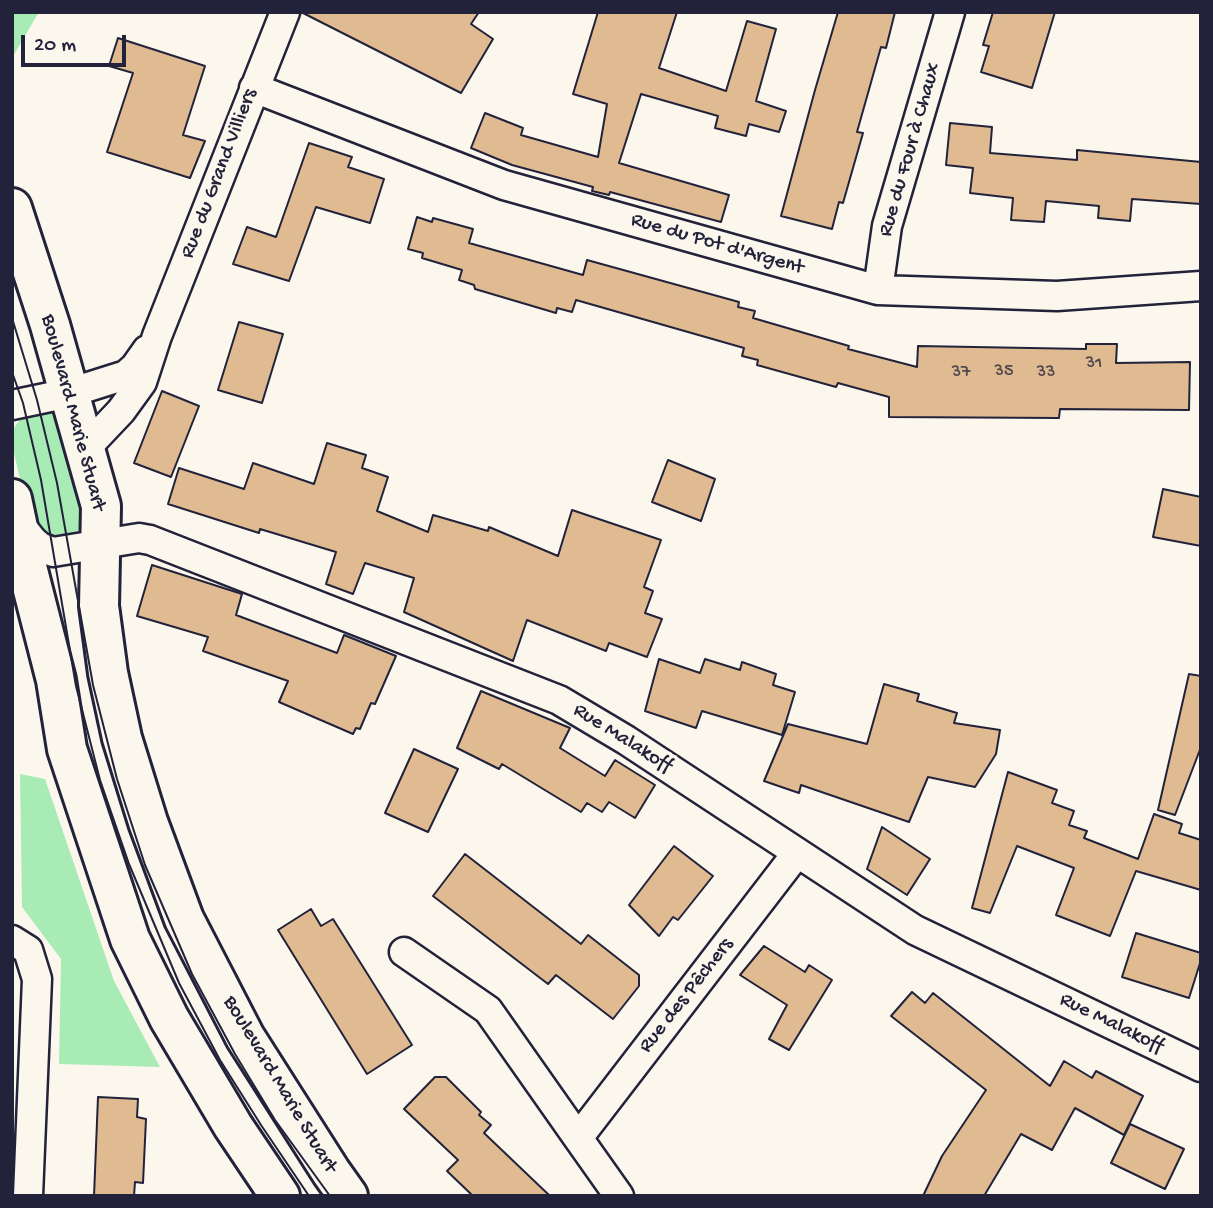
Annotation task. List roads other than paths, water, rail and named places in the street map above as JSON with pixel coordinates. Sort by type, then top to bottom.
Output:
[{"type":"main road","name":"Boulevard Marie Stuart","points":[[12,208],[101,506],[99,606],[108,673],[122,738],[148,822],[184,919],[245,1037],[348,1196]]},
{"type":"main road","points":[[14,513],[56,680],[67,749],[130,939],[176,1030],[233,1126],[280,1196]]},
{"type":"street","name":"Rue du Grand Villiers","points":[[85,449],[121,411],[142,382],[157,336],[285,12]]},
{"type":"street","name":"Rue du Four à Chaux","points":[[878,290],[887,226],[950,12]]},
{"type":"street","name":"Rue du Pot d'Argent","points":[[254,88],[504,185],[878,290],[1057,296],[1201,286]]},
{"type":"street","name":"Rue du Grand Villiers","points":[[12,405],[69,393],[126,375],[157,336]]},
{"type":"street","name":"Rue Malakoff","points":[[14,513],[33,541],[53,552],[139,538],[150,540],[559,700],[626,740],[915,930],[1201,1067]]},
{"type":"street","name":"Rue des Pêchers","points":[[578,1139],[797,853]]},
{"type":"street","points":[[12,940],[28,950],[37,979],[28,1196]]},
{"type":"street","points":[[404,952],[488,1010],[619,1196]]},
{"type":"tram line","points":[[12,318],[37,400],[57,483],[93,685],[117,779],[145,865],[192,974],[235,1054],[275,1120],[330,1196]]},
{"type":"tram line","points":[[12,372],[23,403],[41,480],[76,686],[100,780],[129,864],[179,983],[220,1060],[309,1196]]}]
